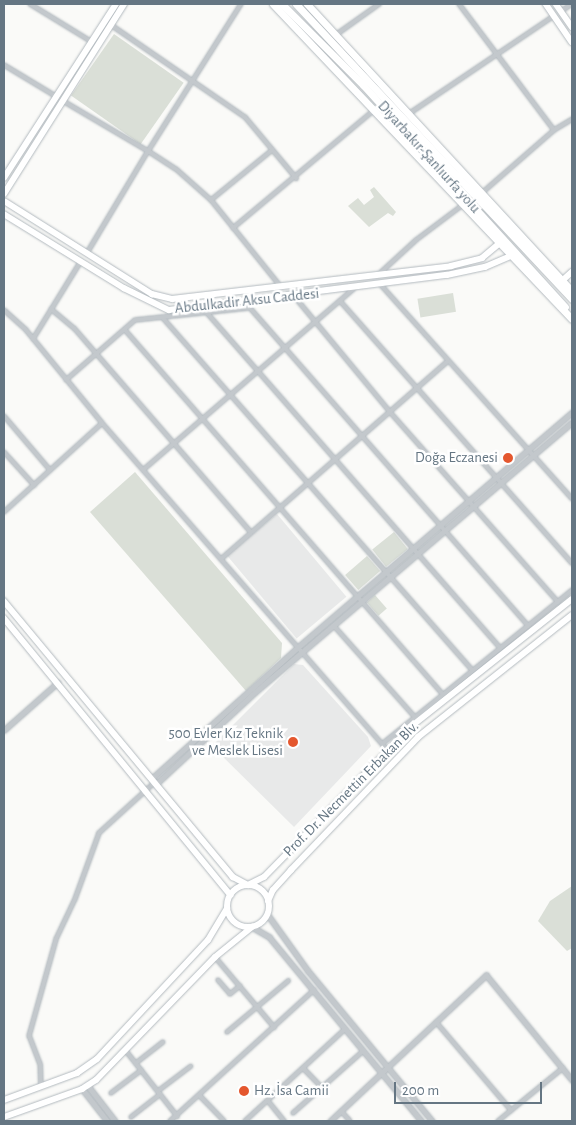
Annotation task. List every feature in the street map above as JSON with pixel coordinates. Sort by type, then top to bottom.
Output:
[{"type":"highway","points":[[273,4],[376,109],[511,256],[572,319]]},
{"type":"highway","name":"Diyarbakır-Şanlıurfa yolu","points":[[282,4],[363,85],[572,315]]},
{"type":"highway","name":"Diyarbakır-Şanlıurfa yolu","points":[[296,4],[572,299]]},
{"type":"highway","points":[[307,4],[571,287]]},
{"type":"main road","points":[[4,178],[116,4]]},
{"type":"main road","points":[[5,204],[4,193],[124,4]]},
{"type":"main road","points":[[546,4],[572,42]]},
{"type":"main road","points":[[556,4],[572,27]]},
{"type":"main road","name":"Abdulkadir Aksu Caddesi","points":[[5,204],[161,297],[189,298],[472,262],[491,252],[500,243]]},
{"type":"main road","name":"Abdulkadir Aksu Caddesi","points":[[4,214],[163,308],[206,310],[455,274],[511,256]]},
{"type":"main road","points":[[491,252],[496,257],[491,264]]},
{"type":"main road","points":[[563,280],[572,272]]},
{"type":"main road","name":"Prof. Dr. Necmettin Erbakan Blv.","points":[[248,885],[264,877],[385,747],[572,599]]},
{"type":"main road","points":[[4,601],[233,877],[260,890],[268,901],[267,914],[215,957],[126,1051],[85,1088],[4,1117]]},
{"type":"main road","name":"Prof. Dr. Necmettin Erbakan Blv.","points":[[268,901],[282,880],[418,737],[572,615]]},
{"type":"main road","points":[[4,618],[146,789],[230,895]]},
{"type":"main road","points":[[4,1100],[77,1073],[97,1059],[208,940],[227,908],[230,895],[248,885]]},
{"type":"main road","points":[[227,908],[233,920],[252,926]]},
{"type":"street","points":[[30,4],[92,42]]},
{"type":"street","points":[[87,253],[148,151],[241,4]]},
{"type":"street","points":[[337,34],[379,4]]},
{"type":"street","points":[[459,4],[554,130]]},
{"type":"street","points":[[561,11],[572,4]]},
{"type":"street","points":[[410,113],[554,16]]},
{"type":"street","points":[[111,25],[191,83],[245,117],[296,178]]},
{"type":"street","points":[[4,66],[57,97]]},
{"type":"street","points":[[63,101],[176,169],[211,200],[281,287]]},
{"type":"street","points":[[233,228],[296,178],[376,109]]},
{"type":"street","points":[[484,192],[554,130],[572,119]]},
{"type":"street","points":[[211,200],[272,150]]},
{"type":"street","points":[[379,275],[416,240],[464,204]]},
{"type":"street","points":[[33,339],[81,260]]},
{"type":"street","points":[[380,284],[572,499]]},
{"type":"street","points":[[143,470],[201,418],[356,287]]},
{"type":"street","points":[[294,296],[314,323],[389,411],[558,602]]},
{"type":"street","points":[[340,301],[572,563]]},
{"type":"street","points":[[66,380],[135,320],[206,310],[250,308],[528,625]]},
{"type":"street","points":[[51,309],[68,322],[98,354],[251,532]]},
{"type":"street","points":[[4,310],[33,339],[102,423],[385,747],[414,716],[572,590]]},
{"type":"street","points":[[206,310],[500,648]]},
{"type":"street","points":[[162,317],[472,670]]},
{"type":"street","points":[[125,330],[442,693]]},
{"type":"street","points":[[221,559],[448,361]]},
{"type":"street","points":[[154,781],[334,626],[386,572],[572,412]]},
{"type":"street","points":[[4,416],[50,470]]},
{"type":"street","points":[[40,1087],[40,1064],[29,1036],[56,939],[99,833],[298,647],[390,578],[572,422]]},
{"type":"street","points":[[4,512],[102,423]]},
{"type":"street","points":[[4,452],[34,485]]},
{"type":"street","points":[[334,626],[414,716]]},
{"type":"street","points":[[4,730],[58,682]]},
{"type":"street","points":[[267,914],[302,963],[432,1121]]},
{"type":"street","points":[[252,926],[269,937],[420,1121]]},
{"type":"street","points":[[215,957],[274,1027]]},
{"type":"street","points":[[330,1121],[486,976],[572,1080]]},
{"type":"street","points":[[218,980],[230,994],[240,986]]},
{"type":"street","points":[[227,1032],[288,980]]},
{"type":"street","points":[[170,1121],[314,990]]},
{"type":"street","points":[[436,1022],[511,1110]]},
{"type":"street","points":[[245,1121],[346,1029]]},
{"type":"street","points":[[136,1063],[163,1042]]},
{"type":"street","points":[[126,1051],[177,1116]]},
{"type":"street","points":[[294,1113],[363,1051]]},
{"type":"street","points":[[131,1117],[191,1066]]},
{"type":"street","points":[[303,1068],[322,1088]]},
{"type":"street","points":[[498,1121],[563,1068]]},
{"type":"street","points":[[111,1093],[141,1070]]},
{"type":"street","points":[[85,1088],[107,1121]]},
{"type":"street","points":[[85,1088],[115,1121]]},
{"type":"street","points":[[199,1095],[224,1121]]},
{"type":"street","points":[[268,1101],[284,1121]]},
{"type":"street","points":[[341,1111],[350,1121]]},
{"type":"shaded area","points":[[114,34],[184,83],[141,144],[71,95]]},
{"type":"shaded area","points":[[374,187],[396,212],[393,216],[388,213],[369,227],[348,206],[358,198],[364,205],[374,197],[370,190]]},
{"type":"shaded area","points":[[453,293],[456,312],[420,317],[417,299]]},
{"type":"shaded area","points":[[135,472],[282,643],[281,658],[246,691],[90,512]]},
{"type":"shaded area","points":[[277,514],[346,597],[297,639],[227,556]]},
{"type":"shaded area","points":[[394,532],[408,549],[386,567],[372,550]]},
{"type":"shaded area","points":[[367,556],[380,571],[358,590],[345,575]]},
{"type":"shaded area","points":[[375,595],[387,609],[379,616],[367,602]]},
{"type":"shaded area","name":"500 Evler Kız Teknik ve Meslek Lisesi","points":[[294,664],[303,665],[368,737],[371,746],[294,827],[212,746]]},
{"type":"shaded area","points":[[572,886],[572,948],[567,951],[538,921],[550,901]]},
{"type":"place","name":"Doğa Eczanesi","points":[[508,458]]},
{"type":"place","name":"500 Evler Kız Teknik ve Meslek Lisesi","points":[[293,742]]},
{"type":"place","name":"Hz. İsa Camii","points":[[244,1091]]}]
